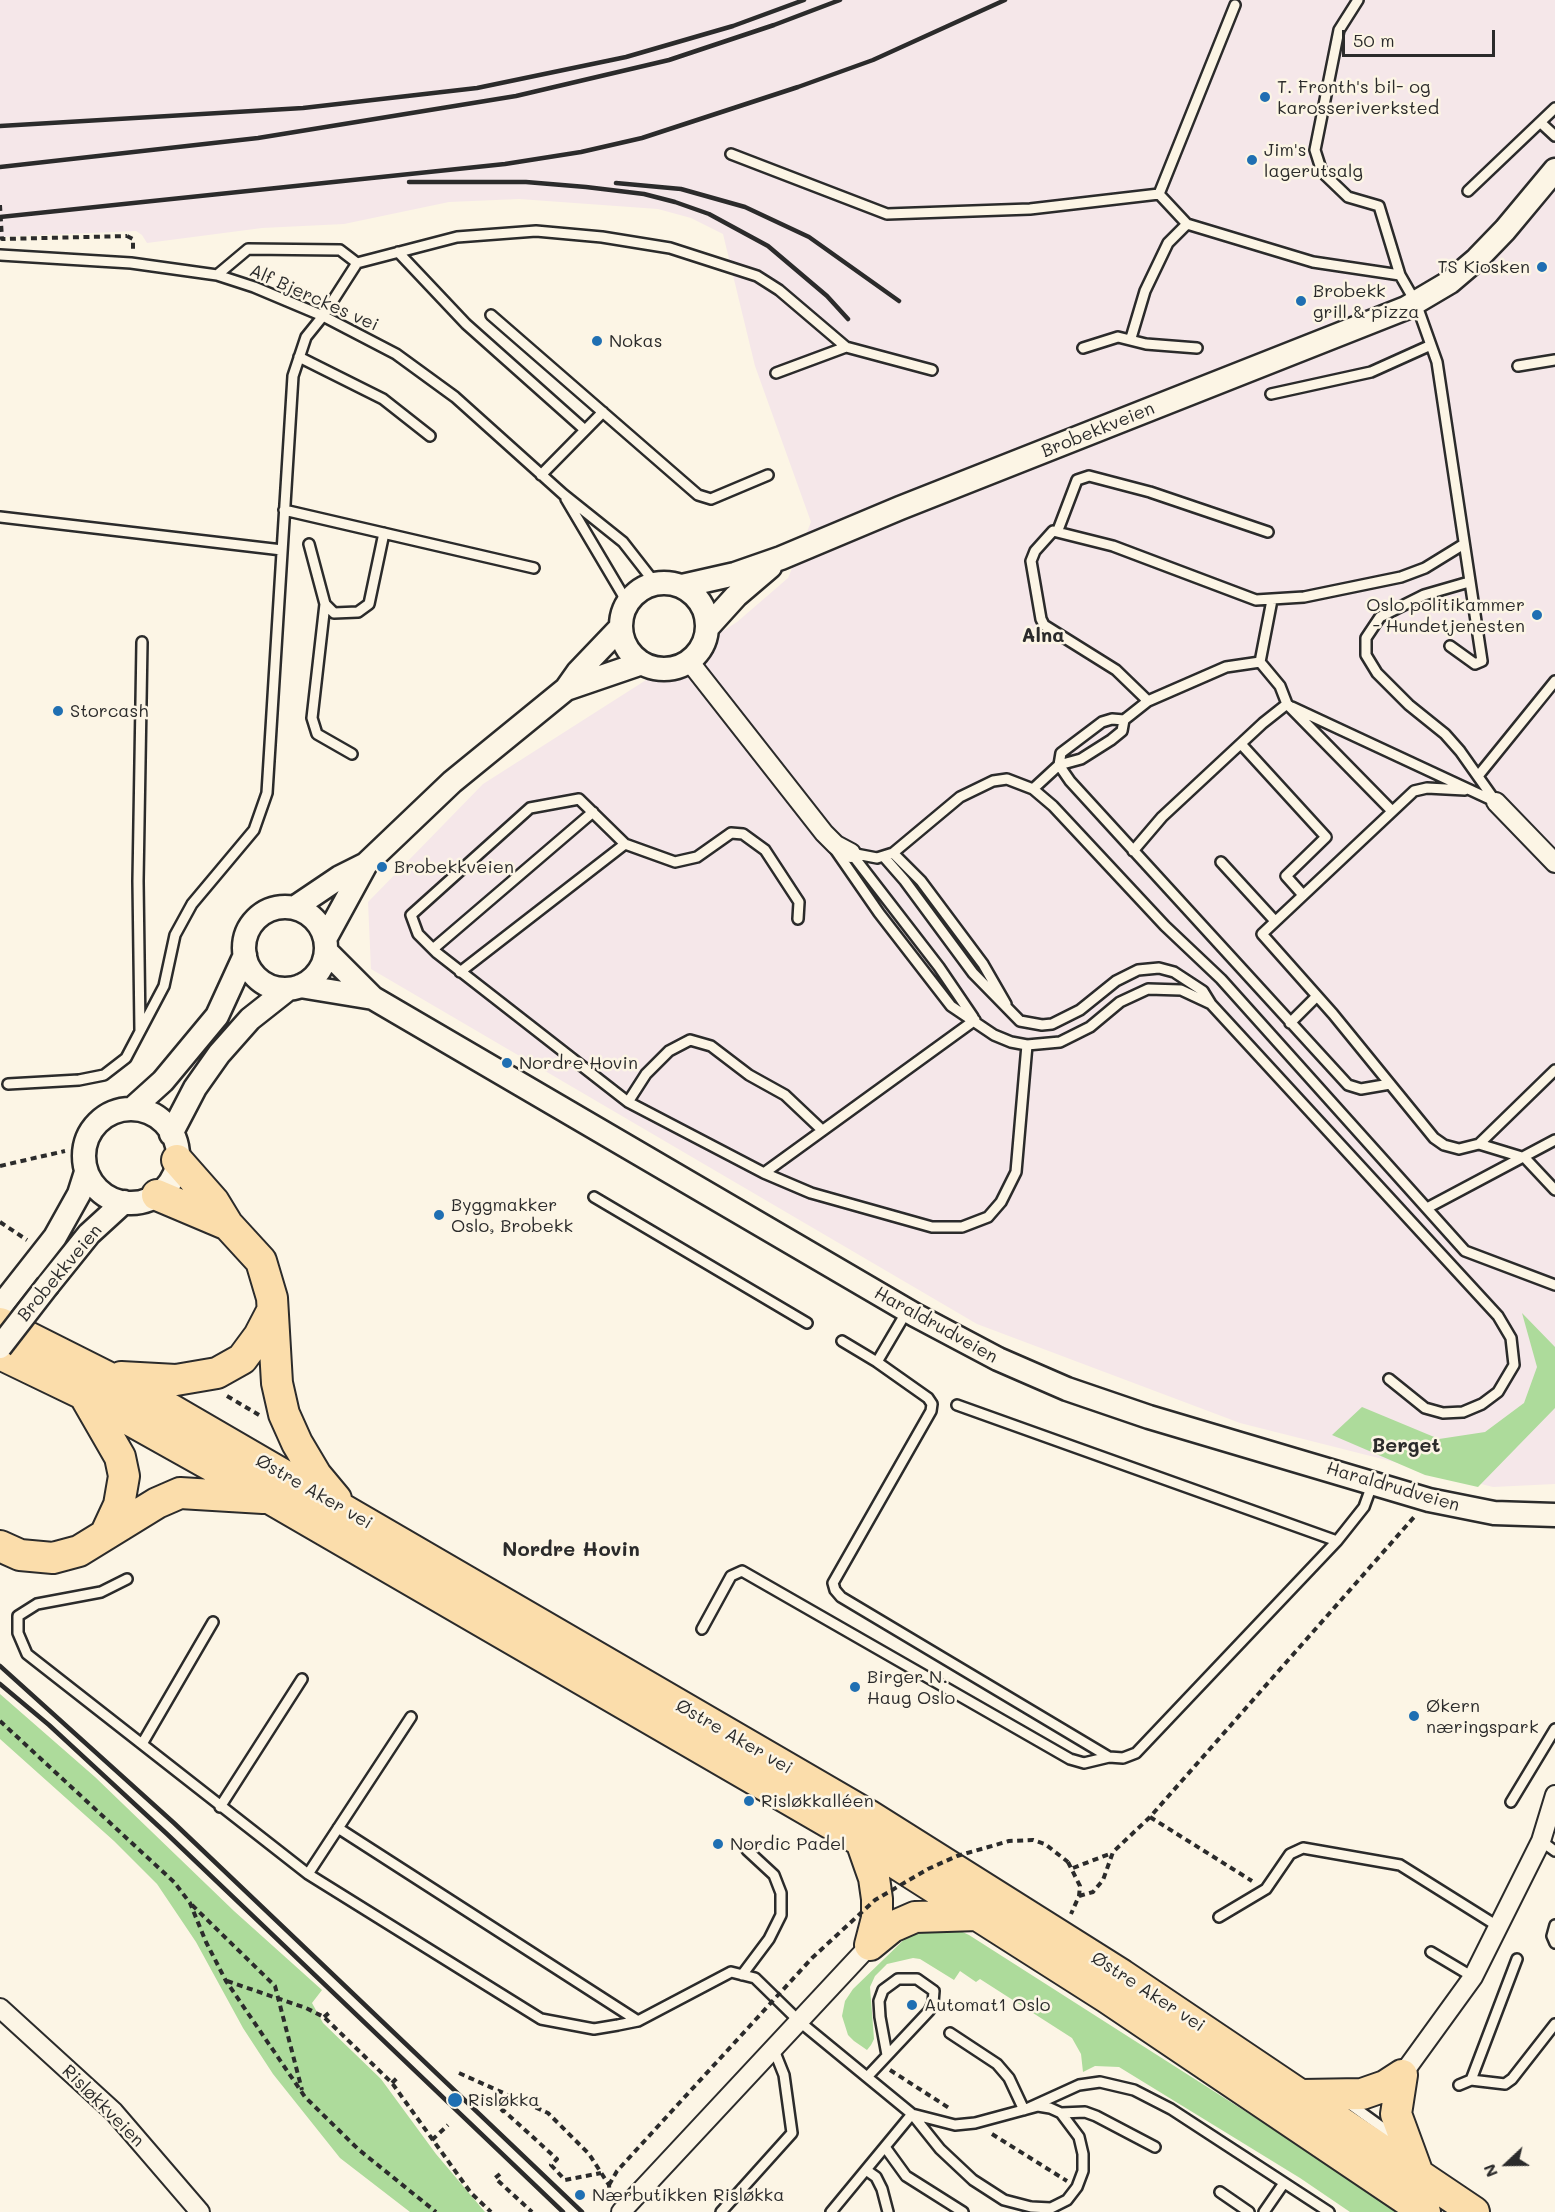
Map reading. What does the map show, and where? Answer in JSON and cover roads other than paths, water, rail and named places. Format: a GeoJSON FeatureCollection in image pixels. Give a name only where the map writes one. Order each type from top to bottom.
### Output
{"type":"FeatureCollection","features":[{"type":"Feature","properties":{"kind":"highway"},"geometry":{"type":"LineString","coordinates":[[174,1147],[228,1225],[261,1261],[270,1285],[271,1313],[277,1344],[280,1400],[290,1429],[316,1475],[348,1512]]}},
{"type":"Feature","properties":{"kind":"highway"},"geometry":{"type":"LineString","coordinates":[[157,1195],[228,1225]]}},
{"type":"Feature","properties":{"kind":"highway"},"geometry":{"type":"LineString","coordinates":[[108,1376],[176,1380],[217,1373],[242,1359],[259,1336],[271,1313]]}},
{"type":"Feature","properties":{"kind":"highway","name":"Østre Aker vei"},"geometry":{"type":"LineString","coordinates":[[0,1323],[165,1406],[868,1815],[1074,1944],[1474,2212]]}},
{"type":"Feature","properties":{"kind":"highway","name":"Østre Aker vei"},"geometry":{"type":"LineString","coordinates":[[0,1354],[85,1395],[269,1498],[861,1841],[1107,1997],[1425,2212]]}},
{"type":"Feature","properties":{"kind":"highway"},"geometry":{"type":"LineString","coordinates":[[85,1395],[103,1422],[120,1457],[124,1476],[119,1505],[106,1533]]}},
{"type":"Feature","properties":{"kind":"highway"},"geometry":{"type":"LineString","coordinates":[[0,1546],[20,1555],[53,1558],[79,1551],[158,1503],[180,1493],[269,1498]]}},
{"type":"Feature","properties":{"kind":"highway"},"geometry":{"type":"LineString","coordinates":[[861,1841],[874,1878],[877,1899],[877,1918],[870,1945]]}},
{"type":"Feature","properties":{"kind":"highway"},"geometry":{"type":"LineString","coordinates":[[870,1945],[892,1927],[915,1917],[979,1915]]}},
{"type":"Feature","properties":{"kind":"highway"},"geometry":{"type":"LineString","coordinates":[[1302,2095],[1338,2095],[1375,2090],[1402,2075]]}},
{"type":"Feature","properties":{"kind":"highway"},"geometry":{"type":"LineString","coordinates":[[1402,2075],[1396,2114],[1418,2174]]}},
{"type":"Feature","properties":{"kind":"street","name":"Brobekkveien"},"geometry":{"type":"LineString","coordinates":[[682,586],[735,574],[781,558],[911,503],[1416,303],[1450,282],[1477,259],[1505,230],[1555,170]]}},
{"type":"Feature","properties":{"kind":"street","name":"Brobekkveien"},"geometry":{"type":"LineString","coordinates":[[707,628],[736,596],[781,558]]}},
{"type":"Feature","properties":{"kind":"street"},"geometry":{"type":"LineString","coordinates":[[669,582],[682,586],[696,596],[705,611],[707,628],[698,652],[689,662],[665,669],[642,663],[626,649],[620,628],[620,619],[627,602],[639,589],[655,583],[669,582]]}},
{"type":"Feature","properties":{"kind":"street"},"geometry":{"type":"LineString","coordinates":[[294,908],[340,877],[366,864],[465,770],[566,689],[578,672],[620,628]]}},
{"type":"Feature","properties":{"kind":"street"},"geometry":{"type":"LineString","coordinates":[[689,662],[824,833],[850,853]]}},
{"type":"Feature","properties":{"kind":"street"},"geometry":{"type":"LineString","coordinates":[[566,689],[642,663]]}},
{"type":"Feature","properties":{"kind":"street"},"geometry":{"type":"LineString","coordinates":[[1496,802],[1555,863]]}},
{"type":"Feature","properties":{"kind":"street"},"geometry":{"type":"LineString","coordinates":[[326,945],[314,919],[294,908],[275,908],[257,918],[246,935],[245,955],[218,1016],[163,1081],[132,1109],[107,1116],[97,1124],[85,1146],[86,1172],[97,1189],[114,1200],[141,1202],[157,1195],[171,1180],[174,1147],[195,1088],[219,1054],[250,1019],[318,972],[326,945],[366,864]]}},
{"type":"Feature","properties":{"kind":"street","name":"Haraldrudveien"},"geometry":{"type":"LineString","coordinates":[[326,945],[373,998],[907,1311],[998,1359],[1067,1389],[1149,1418],[1373,1483],[1462,1507],[1494,1513],[1555,1515]]}},
{"type":"Feature","properties":{"kind":"street"},"geometry":{"type":"LineString","coordinates":[[245,955],[248,964],[260,980],[269,985],[294,988]]}},
{"type":"Feature","properties":{"kind":"street","name":"Haraldrudveien"},"geometry":{"type":"LineString","coordinates":[[294,988],[373,998]]}},
{"type":"Feature","properties":{"kind":"street"},"geometry":{"type":"LineString","coordinates":[[132,1109],[159,1119],[174,1147]]}},
{"type":"Feature","properties":{"kind":"street","name":"Brobekkveien"},"geometry":{"type":"LineString","coordinates":[[0,1307],[69,1215],[80,1194],[86,1172]]}},
{"type":"Feature","properties":{"kind":"street","name":"Brobekkveien"},"geometry":{"type":"LineString","coordinates":[[0,1347],[89,1234],[124,1202]]}},
{"type":"Feature","properties":{"kind":"street"},"geometry":{"type":"LineString","coordinates":[[1402,2075],[1473,1977],[1499,1927],[1548,1846],[1555,1795]]}},
{"type":"Feature","properties":{"kind":"street"},"geometry":{"type":"LineString","coordinates":[[615,2206],[774,2050],[870,1945]]}},
{"type":"Feature","properties":{"kind":"street","name":"Risløkkveien"},"geometry":{"type":"LineString","coordinates":[[0,2008],[114,2112],[200,2212]]}},
{"type":"Feature","properties":{"kind":"lane"},"geometry":{"type":"LineString","coordinates":[[1358,0],[1339,30],[1315,150],[1322,172],[1348,197],[1378,206],[1400,275],[1416,303],[1431,345],[1442,387],[1482,662],[1475,664],[1450,646]]}},
{"type":"Feature","properties":{"kind":"lane"},"geometry":{"type":"LineString","coordinates":[[1159,194],[1235,6]]}},
{"type":"Feature","properties":{"kind":"lane"},"geometry":{"type":"LineString","coordinates":[[1468,191],[1555,108]]}},
{"type":"Feature","properties":{"kind":"lane"},"geometry":{"type":"LineString","coordinates":[[1541,123],[1555,136]]}},
{"type":"Feature","properties":{"kind":"lane"},"geometry":{"type":"LineString","coordinates":[[731,154],[887,214],[1030,209],[1159,194]]}},
{"type":"Feature","properties":{"kind":"lane"},"geometry":{"type":"LineString","coordinates":[[1159,194],[1187,224],[1313,262],[1400,275]]}},
{"type":"Feature","properties":{"kind":"lane"},"geometry":{"type":"LineString","coordinates":[[1131,338],[1145,291],[1168,243],[1187,224]]}},
{"type":"Feature","properties":{"kind":"lane"},"geometry":{"type":"LineString","coordinates":[[8,1084],[79,1080],[104,1075],[126,1058],[164,986],[175,935],[192,904],[254,830],[267,793],[293,376],[306,337],[323,316],[357,263],[457,237],[536,231],[602,237],[670,248],[757,276],[779,290],[846,347],[932,370]]}},
{"type":"Feature","properties":{"kind":"lane"},"geometry":{"type":"LineString","coordinates":[[217,275],[248,249],[340,250],[357,263]]}},
{"type":"Feature","properties":{"kind":"lane"},"geometry":{"type":"LineString","coordinates":[[398,252],[466,324],[585,430]]}},
{"type":"Feature","properties":{"kind":"lane","name":"Alf Bjerckes vei"},"geometry":{"type":"LineString","coordinates":[[0,255],[130,263],[217,275],[323,316],[396,354],[455,397],[563,494],[623,542],[655,583]]}},
{"type":"Feature","properties":{"kind":"lane"},"geometry":{"type":"LineString","coordinates":[[491,315],[698,495],[711,499],[768,475]]}},
{"type":"Feature","properties":{"kind":"lane"},"geometry":{"type":"LineString","coordinates":[[1083,348],[1118,337],[1131,338],[1146,344],[1197,348]]}},
{"type":"Feature","properties":{"kind":"lane"},"geometry":{"type":"LineString","coordinates":[[1271,394],[1371,372],[1431,345]]}},
{"type":"Feature","properties":{"kind":"lane"},"geometry":{"type":"LineString","coordinates":[[776,373],[846,347]]}},
{"type":"Feature","properties":{"kind":"lane"},"geometry":{"type":"LineString","coordinates":[[299,357],[382,399],[430,436]]}},
{"type":"Feature","properties":{"kind":"lane"},"geometry":{"type":"LineString","coordinates":[[1518,366],[1555,360]]}},
{"type":"Feature","properties":{"kind":"lane"},"geometry":{"type":"LineString","coordinates":[[541,474],[603,412]]}},
{"type":"Feature","properties":{"kind":"lane"},"geometry":{"type":"LineString","coordinates":[[1058,530],[1077,480],[1089,476],[1150,492],[1268,532]]}},
{"type":"Feature","properties":{"kind":"lane","name":"Alf Bjerckes vei"},"geometry":{"type":"LineString","coordinates":[[563,494],[627,602]]}},
{"type":"Feature","properties":{"kind":"lane"},"geometry":{"type":"LineString","coordinates":[[284,510],[534,568]]}},
{"type":"Feature","properties":{"kind":"lane"},"geometry":{"type":"LineString","coordinates":[[0,517],[282,550]]}},
{"type":"Feature","properties":{"kind":"lane"},"geometry":{"type":"LineString","coordinates":[[1148,701],[1116,670],[1044,625],[1041,620],[1031,561],[1035,551],[1049,534],[1058,530],[1113,546],[1256,600],[1304,597],[1401,577],[1425,568],[1464,544]]}},
{"type":"Feature","properties":{"kind":"lane"},"geometry":{"type":"LineString","coordinates":[[325,604],[334,614],[358,612],[369,604],[384,533]]}},
{"type":"Feature","properties":{"kind":"lane"},"geometry":{"type":"LineString","coordinates":[[309,543],[325,604],[312,718],[317,734],[352,754]]}},
{"type":"Feature","properties":{"kind":"lane"},"geometry":{"type":"LineString","coordinates":[[1469,582],[1424,595],[1380,617],[1366,638],[1366,655],[1377,673],[1409,705],[1445,734],[1496,802]]}},
{"type":"Feature","properties":{"kind":"lane"},"geometry":{"type":"LineString","coordinates":[[1260,662],[1272,600]]}},
{"type":"Feature","properties":{"kind":"lane"},"geometry":{"type":"LineString","coordinates":[[140,1033],[138,881],[142,642]]}},
{"type":"Feature","properties":{"kind":"lane"},"geometry":{"type":"LineString","coordinates":[[1033,789],[1059,765],[1081,759],[1111,740],[1122,731],[1124,720],[1148,701],[1226,667],[1260,662]]}},
{"type":"Feature","properties":{"kind":"lane"},"geometry":{"type":"LineString","coordinates":[[1260,662],[1280,686],[1287,704],[1392,811]]}},
{"type":"Feature","properties":{"kind":"lane"},"geometry":{"type":"LineString","coordinates":[[1478,776],[1555,681]]}},
{"type":"Feature","properties":{"kind":"lane"},"geometry":{"type":"LineString","coordinates":[[1287,704],[1465,790],[1496,802]]}},
{"type":"Feature","properties":{"kind":"lane"},"geometry":{"type":"LineString","coordinates":[[1132,851],[1162,818],[1287,704]]}},
{"type":"Feature","properties":{"kind":"lane"},"geometry":{"type":"LineString","coordinates":[[1124,720],[1112,719],[1102,722],[1061,753],[1059,765],[1070,781],[1348,1085],[1361,1089],[1390,1084]]}},
{"type":"Feature","properties":{"kind":"lane"},"geometry":{"type":"LineString","coordinates":[[1241,744],[1326,837],[1286,876],[1303,895]]}},
{"type":"Feature","properties":{"kind":"lane"},"geometry":{"type":"LineString","coordinates":[[850,853],[861,857],[888,855],[960,797],[979,786],[1007,779],[1033,789],[1053,806],[1165,926],[1221,979],[1428,1207],[1465,1251],[1555,1285]]}},
{"type":"Feature","properties":{"kind":"lane"},"geometry":{"type":"LineString","coordinates":[[1465,790],[1420,789],[1392,811],[1262,934],[1317,996],[1434,1138],[1444,1145],[1459,1149],[1479,1144],[1555,1070]]}},
{"type":"Feature","properties":{"kind":"lane"},"geometry":{"type":"LineString","coordinates":[[798,920],[799,902],[765,850],[742,834],[731,833],[697,857],[675,862],[625,844],[579,800],[530,808],[411,915],[417,934],[433,949],[628,1102],[764,1173],[811,1193],[932,1227],[962,1227],[988,1217],[1001,1202],[1016,1172],[1027,1045]]}},
{"type":"Feature","properties":{"kind":"lane"},"geometry":{"type":"LineString","coordinates":[[433,949],[593,812]]}},
{"type":"Feature","properties":{"kind":"lane"},"geometry":{"type":"LineString","coordinates":[[824,833],[879,913],[951,1006],[975,1020],[994,1035],[1027,1045],[1060,1042],[1078,1035],[1120,1002],[1148,989],[1181,990],[1211,1004]]}},
{"type":"Feature","properties":{"kind":"lane"},"geometry":{"type":"LineString","coordinates":[[460,972],[625,844]]}},
{"type":"Feature","properties":{"kind":"lane"},"geometry":{"type":"LineString","coordinates":[[850,853],[939,967],[975,1020]]}},
{"type":"Feature","properties":{"kind":"lane"},"geometry":{"type":"LineString","coordinates":[[888,855],[904,881],[972,973],[1013,1016],[1029,1024],[1052,1024],[1080,1010],[1127,975],[1138,970],[1159,968],[1188,980],[1203,991],[1211,1004],[1490,1307],[1512,1338],[1514,1365],[1498,1392],[1482,1404],[1463,1412],[1443,1413],[1425,1408],[1389,1379]]}},
{"type":"Feature","properties":{"kind":"lane"},"geometry":{"type":"LineString","coordinates":[[888,855],[921,881],[983,964],[1013,1016]]}},
{"type":"Feature","properties":{"kind":"lane"},"geometry":{"type":"LineString","coordinates":[[1221,861],[1275,921]]}},
{"type":"Feature","properties":{"kind":"lane"},"geometry":{"type":"LineString","coordinates":[[1290,1023],[1317,996]]}},
{"type":"Feature","properties":{"kind":"lane"},"geometry":{"type":"LineString","coordinates":[[764,1173],[975,1020]]}},
{"type":"Feature","properties":{"kind":"lane"},"geometry":{"type":"LineString","coordinates":[[628,1102],[646,1074],[661,1058],[690,1040],[711,1046],[749,1076],[785,1095],[822,1130]]}},
{"type":"Feature","properties":{"kind":"lane"},"geometry":{"type":"LineString","coordinates":[[1428,1207],[1525,1158],[1555,1140]]}},
{"type":"Feature","properties":{"kind":"lane"},"geometry":{"type":"LineString","coordinates":[[1479,1144],[1525,1158],[1555,1190]]}},
{"type":"Feature","properties":{"kind":"lane"},"geometry":{"type":"LineString","coordinates":[[594,1197],[807,1323]]}},
{"type":"Feature","properties":{"kind":"lane"},"geometry":{"type":"LineString","coordinates":[[877,1362],[907,1311]]}},
{"type":"Feature","properties":{"kind":"lane"},"geometry":{"type":"LineString","coordinates":[[842,1341],[877,1362],[928,1398],[932,1404],[932,1411],[833,1582],[835,1590],[841,1597],[1109,1757]]}},
{"type":"Feature","properties":{"kind":"lane"},"geometry":{"type":"LineString","coordinates":[[957,1405],[1337,1541]]}},
{"type":"Feature","properties":{"kind":"lane"},"geometry":{"type":"LineString","coordinates":[[702,1629],[731,1576],[742,1571],[1070,1759],[1084,1763],[1109,1757],[1123,1758],[1136,1753],[1337,1541],[1364,1507],[1373,1483]]}},
{"type":"Feature","properties":{"kind":"lane"},"geometry":{"type":"LineString","coordinates":[[127,1579],[101,1592],[37,1604],[18,1616],[18,1633],[27,1654],[308,1874],[542,2019],[594,2029],[638,2021],[731,1972],[754,1978],[800,2022],[912,2114],[940,2149],[973,2180],[1004,2200],[1050,2208],[1067,2200],[1077,2187],[1083,2171],[1079,2137],[1061,2113]]}},
{"type":"Feature","properties":{"kind":"lane"},"geometry":{"type":"LineString","coordinates":[[142,1744],[213,1622]]}},
{"type":"Feature","properties":{"kind":"lane"},"geometry":{"type":"LineString","coordinates":[[220,1807],[302,1679]]}},
{"type":"Feature","properties":{"kind":"lane"},"geometry":{"type":"LineString","coordinates":[[308,1874],[411,1717]]}},
{"type":"Feature","properties":{"kind":"lane"},"geometry":{"type":"LineString","coordinates":[[1511,1802],[1555,1729]]}},
{"type":"Feature","properties":{"kind":"lane"},"geometry":{"type":"LineString","coordinates":[[338,1828],[638,2021]]}},
{"type":"Feature","properties":{"kind":"lane"},"geometry":{"type":"LineString","coordinates":[[1220,1917],[1266,1890],[1290,1854],[1303,1848],[1400,1865],[1499,1927]]}},
{"type":"Feature","properties":{"kind":"lane"},"geometry":{"type":"LineString","coordinates":[[742,1975],[769,1940],[781,1916],[780,1893],[774,1875],[747,1850]]}},
{"type":"Feature","properties":{"kind":"lane"},"geometry":{"type":"LineString","coordinates":[[1555,1925],[1552,1936],[1555,1943]]}},
{"type":"Feature","properties":{"kind":"lane"},"geometry":{"type":"LineString","coordinates":[[1431,1952],[1473,1977]]}},
{"type":"Feature","properties":{"kind":"lane"},"geometry":{"type":"LineString","coordinates":[[1471,2080],[1517,1959]]}},
{"type":"Feature","properties":{"kind":"lane"},"geometry":{"type":"LineString","coordinates":[[868,2076],[929,2011],[933,2003],[934,1991],[918,1979],[898,1979],[883,1990],[879,2001],[887,2055]]}},
{"type":"Feature","properties":{"kind":"lane"},"geometry":{"type":"LineString","coordinates":[[1459,2085],[1471,2080],[1505,2084],[1512,2079],[1555,2024]]}},
{"type":"Feature","properties":{"kind":"lane"},"geometry":{"type":"LineString","coordinates":[[951,2033],[997,2064],[1009,2078],[1024,2110]]}},
{"type":"Feature","properties":{"kind":"lane"},"geometry":{"type":"LineString","coordinates":[[721,2212],[792,2133],[784,2075],[774,2050]]}},
{"type":"Feature","properties":{"kind":"lane"},"geometry":{"type":"LineString","coordinates":[[912,2114],[955,2125],[975,2123],[1024,2110],[1079,2085],[1100,2082],[1117,2085],[1134,2090],[1171,2109],[1329,2212]]}},
{"type":"Feature","properties":{"kind":"lane"},"geometry":{"type":"LineString","coordinates":[[1338,2095],[1406,2144]]}},
{"type":"Feature","properties":{"kind":"lane"},"geometry":{"type":"LineString","coordinates":[[1024,2110],[1050,2108],[1061,2113],[1084,2112],[1155,2147]]}},
{"type":"Feature","properties":{"kind":"lane"},"geometry":{"type":"LineString","coordinates":[[831,2212],[912,2114]]}},
{"type":"Feature","properties":{"kind":"lane"},"geometry":{"type":"LineString","coordinates":[[885,2146],[906,2176],[963,2212]]}},
{"type":"Feature","properties":{"kind":"lane"},"geometry":{"type":"LineString","coordinates":[[866,2170],[876,2177],[888,2212]]}},
{"type":"Feature","properties":{"kind":"lane"},"geometry":{"type":"LineString","coordinates":[[1264,2212],[1284,2183]]}},
{"type":"Feature","properties":{"kind":"lane"},"geometry":{"type":"LineString","coordinates":[[1220,2192],[1250,2212]]}},
{"type":"Feature","properties":{"kind":"railway"},"geometry":{"type":"LineString","coordinates":[[0,126],[303,108],[477,88],[626,57],[733,26],[804,0]]}},
{"type":"Feature","properties":{"kind":"railway"},"geometry":{"type":"LineString","coordinates":[[0,167],[258,138],[516,96],[669,60],[840,0]]}},
{"type":"Feature","properties":{"kind":"railway"},"geometry":{"type":"LineString","coordinates":[[0,217],[505,164],[581,152],[642,138],[798,87],[873,60],[1005,0]]}},
{"type":"Feature","properties":{"kind":"railway"},"geometry":{"type":"LineString","coordinates":[[409,182],[526,182],[644,194],[675,202],[709,214],[768,246],[827,296],[848,319]]}},
{"type":"Feature","properties":{"kind":"railway"},"geometry":{"type":"LineString","coordinates":[[616,183],[681,189],[745,207],[809,237],[899,301]]}},
{"type":"Feature","properties":{"kind":"railway"},"geometry":{"type":"LineString","coordinates":[[0,1666],[174,1823],[582,2212]]}},
{"type":"Feature","properties":{"kind":"railway"},"geometry":{"type":"LineString","coordinates":[[0,1684],[49,1725],[167,1834],[563,2212]]}},
{"type":"Feature","properties":{"kind":"place","name":"T. Fronth's bil- og karosseriverksted"},"geometry":{"type":"Point","coordinates":[1265,97]}},
{"type":"Feature","properties":{"kind":"place","name":"Jim's lagerutsalg"},"geometry":{"type":"Point","coordinates":[1252,160]}},
{"type":"Feature","properties":{"kind":"place","name":"TS Kiosken"},"geometry":{"type":"Point","coordinates":[1542,267]}},
{"type":"Feature","properties":{"kind":"place","name":"Brobekk grill & pizza"},"geometry":{"type":"Point","coordinates":[1301,301]}},
{"type":"Feature","properties":{"kind":"place","name":"Nokas"},"geometry":{"type":"Point","coordinates":[597,341]}},
{"type":"Feature","properties":{"kind":"place","name":"Oslo politikammer - Hundetjenesten"},"geometry":{"type":"Point","coordinates":[1537,615]}},
{"type":"Feature","properties":{"kind":"place","name":"Storcash"},"geometry":{"type":"Point","coordinates":[58,711]}},
{"type":"Feature","properties":{"kind":"place","name":"Brobekkveien"},"geometry":{"type":"Point","coordinates":[382,867]}},
{"type":"Feature","properties":{"kind":"place","name":"Nordre Hovin"},"geometry":{"type":"Point","coordinates":[507,1063]}},
{"type":"Feature","properties":{"kind":"place","name":"Byggmakker Oslo, Brobekk"},"geometry":{"type":"Point","coordinates":[439,1215]}},
{"type":"Feature","properties":{"kind":"place","name":"Birger N. Haug Oslo"},"geometry":{"type":"Point","coordinates":[855,1687]}},
{"type":"Feature","properties":{"kind":"place","name":"Økern næringspark"},"geometry":{"type":"Point","coordinates":[1414,1716]}},
{"type":"Feature","properties":{"kind":"place","name":"Risløkkalléen"},"geometry":{"type":"Point","coordinates":[749,1801]}},
{"type":"Feature","properties":{"kind":"place","name":"Nordic Padel"},"geometry":{"type":"Point","coordinates":[718,1844]}},
{"type":"Feature","properties":{"kind":"place","name":"Automat1 Oslo"},"geometry":{"type":"Point","coordinates":[912,2005]}},
{"type":"Feature","properties":{"kind":"place","name":"Risløkka"},"geometry":{"type":"Point","coordinates":[455,2100]}},
{"type":"Feature","properties":{"kind":"place","name":"Nærbutikken Risløkka"},"geometry":{"type":"Point","coordinates":[580,2195]}},
{"type":"Feature","properties":{"kind":"district","name":"Alna"},"geometry":{"type":"Point","coordinates":[1043,636]}},
{"type":"Feature","properties":{"kind":"district","name":"Berget"},"geometry":{"type":"Point","coordinates":[1406,1446]}},
{"type":"Feature","properties":{"kind":"district","name":"Nordre Hovin"},"geometry":{"type":"Point","coordinates":[571,1550]}}]}
